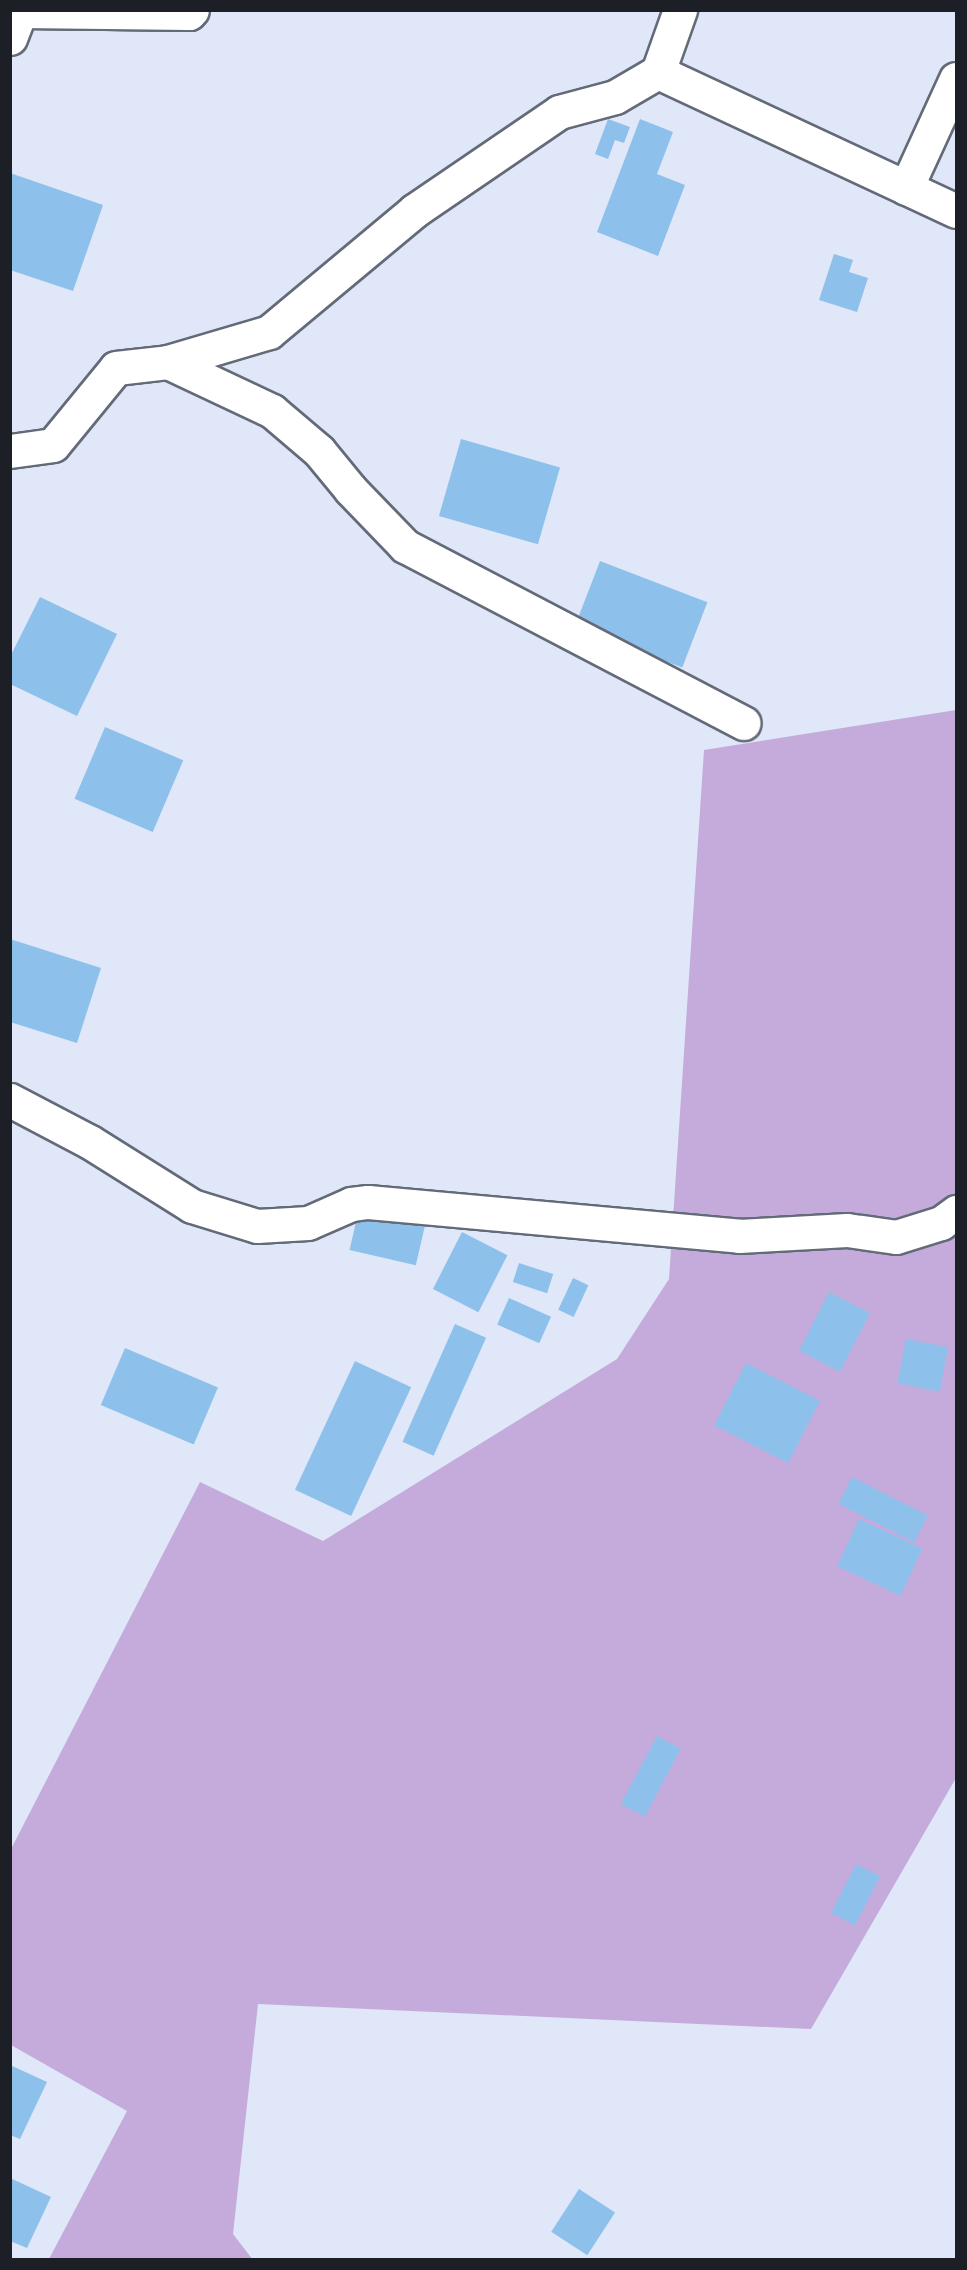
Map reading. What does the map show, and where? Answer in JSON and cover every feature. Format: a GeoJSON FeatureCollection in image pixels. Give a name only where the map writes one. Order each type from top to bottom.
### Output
{"type":"FeatureCollection","features":[{"type":"Feature","properties":{"kind":"street"},"geometry":{"type":"LineString","coordinates":[[10,38],[20,11],[189,13],[192,10]]}},
{"type":"Feature","properties":{"kind":"street"},"geometry":{"type":"LineString","coordinates":[[10,451],[53,445],[116,368],[168,362],[269,332],[414,211],[559,112],[615,97],[658,72],[680,10]]}},
{"type":"Feature","properties":{"kind":"street"},"geometry":{"type":"LineString","coordinates":[[658,72],[957,211]]}},
{"type":"Feature","properties":{"kind":"street"},"geometry":{"type":"LineString","coordinates":[[906,188],[957,79]]}},
{"type":"Feature","properties":{"kind":"street"},"geometry":{"type":"LineString","coordinates":[[168,362],[272,411],[319,451],[351,490],[405,546],[743,723]]}},
{"type":"Feature","properties":{"kind":"street"},"geometry":{"type":"LineString","coordinates":[[10,1100],[90,1142],[192,1206],[257,1226],[308,1223],[351,1204],[368,1202],[739,1236],[847,1230],[896,1237],[941,1223],[957,1212]]}},
{"type":"Feature","properties":{"kind":"shaded area"},"geometry":{"type":"Polygon","coordinates":[[[956,710],[956,1778],[811,2029],[258,2004],[233,2234],[253,2260],[49,2259],[127,2111],[11,2045],[11,1849],[200,1482],[323,1541],[617,1359],[669,1279],[704,750],[956,710]]]}},
{"type":"Feature","properties":{"kind":"building"},"geometry":{"type":"Polygon","coordinates":[[[608,119],[630,127],[624,143],[615,140],[608,159],[595,154],[608,119]]]}},
{"type":"Feature","properties":{"kind":"building"},"geometry":{"type":"Polygon","coordinates":[[[640,119],[673,132],[657,174],[685,185],[658,256],[597,232],[640,119]]]}},
{"type":"Feature","properties":{"kind":"building"},"geometry":{"type":"Polygon","coordinates":[[[10,173],[103,205],[73,291],[10,270],[10,173]]]}},
{"type":"Feature","properties":{"kind":"building"},"geometry":{"type":"Polygon","coordinates":[[[834,254],[853,260],[849,272],[868,278],[857,312],[819,300],[834,254]]]}},
{"type":"Feature","properties":{"kind":"building"},"geometry":{"type":"Polygon","coordinates":[[[461,439],[560,467],[538,544],[439,516],[461,439]]]}},
{"type":"Feature","properties":{"kind":"building"},"geometry":{"type":"Polygon","coordinates":[[[600,561],[707,602],[682,668],[575,626],[600,561]]]}},
{"type":"Feature","properties":{"kind":"building"},"geometry":{"type":"Polygon","coordinates":[[[40,597],[117,634],[77,716],[10,684],[10,657],[40,597]]]}},
{"type":"Feature","properties":{"kind":"building"},"geometry":{"type":"Polygon","coordinates":[[[105,727],[183,760],[153,832],[75,799],[105,727]]]}},
{"type":"Feature","properties":{"kind":"building"},"geometry":{"type":"Polygon","coordinates":[[[10,939],[101,968],[77,1043],[10,1022],[10,939]]]}},
{"type":"Feature","properties":{"kind":"building"},"geometry":{"type":"Polygon","coordinates":[[[359,1209],[425,1224],[416,1265],[350,1250],[359,1209]]]}},
{"type":"Feature","properties":{"kind":"building"},"geometry":{"type":"Polygon","coordinates":[[[462,1232],[507,1255],[478,1312],[433,1289],[462,1232]]]}},
{"type":"Feature","properties":{"kind":"building"},"geometry":{"type":"Polygon","coordinates":[[[519,1263],[553,1274],[547,1293],[513,1282],[519,1263]]]}},
{"type":"Feature","properties":{"kind":"building"},"geometry":{"type":"Polygon","coordinates":[[[573,1278],[588,1285],[574,1317],[558,1310],[573,1278]]]}},
{"type":"Feature","properties":{"kind":"building"},"geometry":{"type":"Polygon","coordinates":[[[829,1292],[870,1313],[840,1372],[799,1351],[829,1292]]]}},
{"type":"Feature","properties":{"kind":"building"},"geometry":{"type":"Polygon","coordinates":[[[509,1298],[551,1317],[539,1343],[497,1324],[509,1298]]]}},
{"type":"Feature","properties":{"kind":"building"},"geometry":{"type":"Polygon","coordinates":[[[455,1324],[486,1338],[434,1456],[403,1442],[455,1324]]]}},
{"type":"Feature","properties":{"kind":"building"},"geometry":{"type":"Polygon","coordinates":[[[906,1339],[948,1347],[940,1391],[897,1383],[906,1339]]]}},
{"type":"Feature","properties":{"kind":"building"},"geometry":{"type":"Polygon","coordinates":[[[125,1348],[218,1387],[194,1445],[101,1405],[125,1348]]]}},
{"type":"Feature","properties":{"kind":"building"},"geometry":{"type":"Polygon","coordinates":[[[355,1361],[411,1387],[351,1516],[295,1490],[355,1361]]]}},
{"type":"Feature","properties":{"kind":"building"},"geometry":{"type":"Polygon","coordinates":[[[746,1363],[820,1401],[788,1463],[714,1425],[746,1363]]]}},
{"type":"Feature","properties":{"kind":"building"},"geometry":{"type":"Polygon","coordinates":[[[852,1477],[928,1516],[914,1542],[838,1504],[852,1477]]]}},
{"type":"Feature","properties":{"kind":"building"},"geometry":{"type":"Polygon","coordinates":[[[859,1519],[922,1549],[900,1596],[837,1566],[859,1519]]]}},
{"type":"Feature","properties":{"kind":"building"},"geometry":{"type":"Polygon","coordinates":[[[657,1736],[681,1749],[645,1817],[621,1804],[657,1736]]]}},
{"type":"Feature","properties":{"kind":"building"},"geometry":{"type":"Polygon","coordinates":[[[856,1864],[880,1876],[855,1925],[831,1913],[856,1864]]]}},
{"type":"Feature","properties":{"kind":"building"},"geometry":{"type":"Polygon","coordinates":[[[10,2065],[47,2082],[20,2139],[10,2135],[10,2065]]]}},
{"type":"Feature","properties":{"kind":"building"},"geometry":{"type":"Polygon","coordinates":[[[10,2178],[51,2197],[27,2248],[10,2241],[10,2178]]]}},
{"type":"Feature","properties":{"kind":"building"},"geometry":{"type":"Polygon","coordinates":[[[579,2189],[615,2212],[587,2255],[551,2232],[579,2189]]]}}]}
